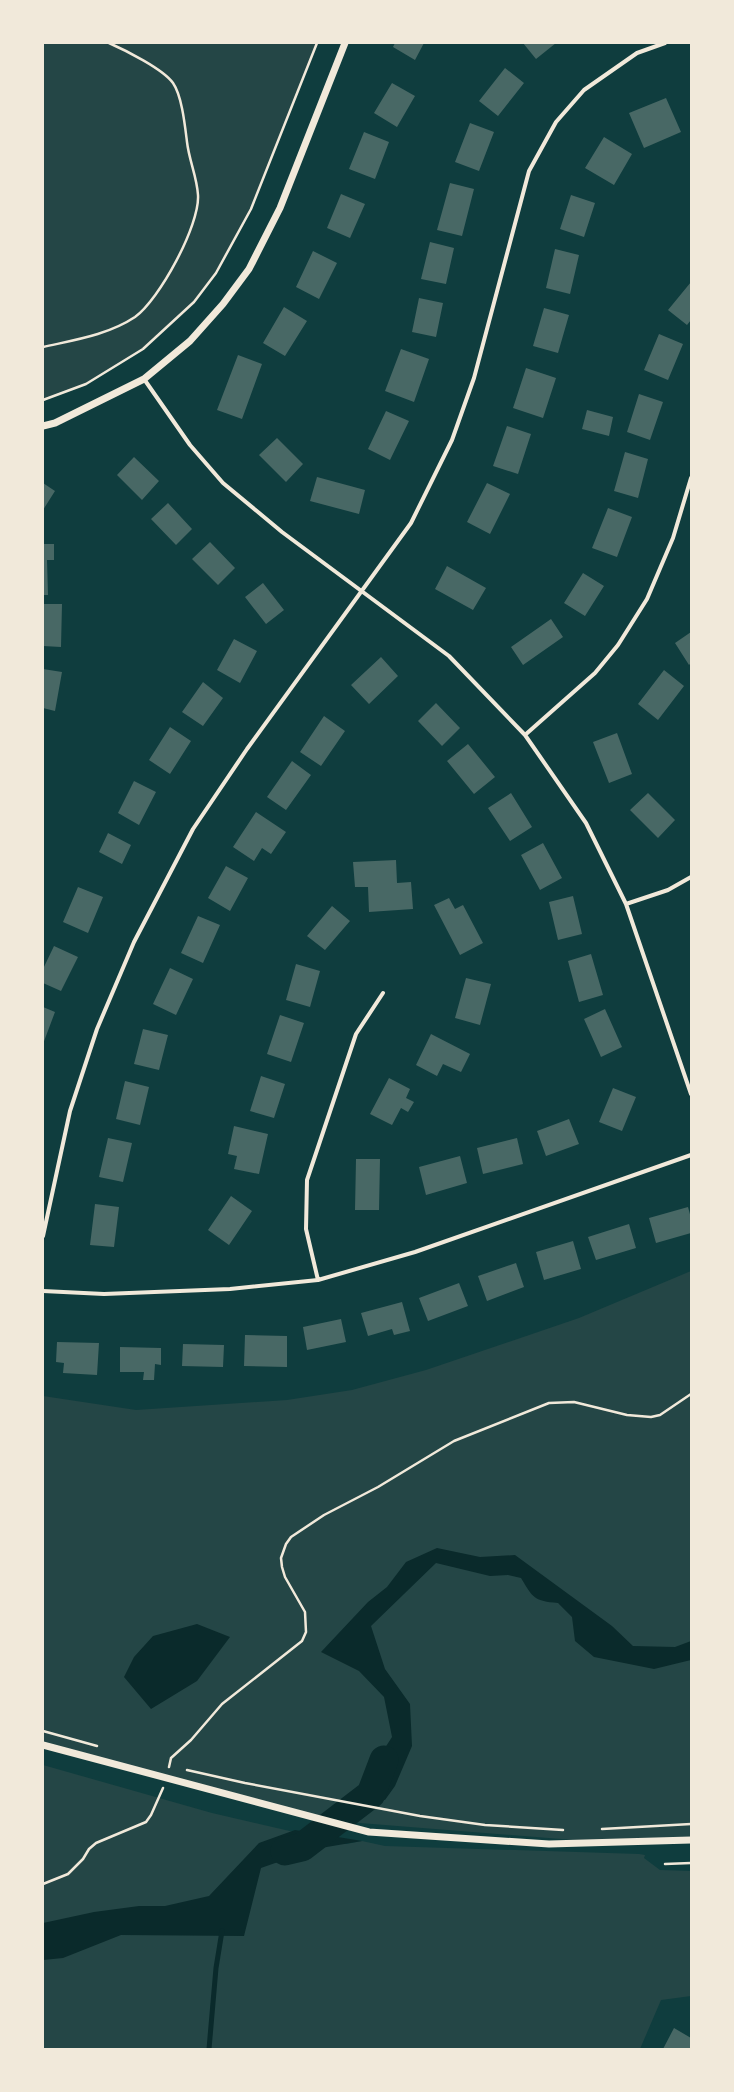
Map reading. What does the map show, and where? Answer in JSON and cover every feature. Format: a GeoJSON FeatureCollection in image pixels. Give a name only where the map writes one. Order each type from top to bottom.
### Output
{"type":"FeatureCollection","features":[{"type":"Feature","properties":{"kind":"street"},"geometry":{"type":"LineString","coordinates":[[43,426],[55,423],[144,379],[190,341],[222,304],[249,269],[280,208],[345,43]]}},
{"type":"Feature","properties":{"kind":"street"},"geometry":{"type":"LineString","coordinates":[[43,1236],[70,1111],[97,1029],[134,942],[193,830],[247,749],[411,523],[452,440],[474,378],[529,172],[556,122],[584,90],[637,53],[665,43]]}},
{"type":"Feature","properties":{"kind":"street"},"geometry":{"type":"LineString","coordinates":[[144,379],[190,445],[224,483],[282,532],[450,656],[525,735],[586,823],[626,904],[691,1094]]}},
{"type":"Feature","properties":{"kind":"street"},"geometry":{"type":"LineString","coordinates":[[525,735],[595,672],[618,646],[647,599],[673,538],[691,478]]}},
{"type":"Feature","properties":{"kind":"street"},"geometry":{"type":"LineString","coordinates":[[626,904],[668,890],[691,877]]}},
{"type":"Feature","properties":{"kind":"street"},"geometry":{"type":"LineString","coordinates":[[318,1280],[306,1229],[307,1180],[356,1034],[383,993]]}},
{"type":"Feature","properties":{"kind":"street"},"geometry":{"type":"LineString","coordinates":[[43,1291],[104,1294],[230,1289],[318,1280],[415,1252],[691,1155]]}},
{"type":"Feature","properties":{"kind":"street"},"geometry":{"type":"LineString","coordinates":[[43,1745],[369,1832],[549,1844],[691,1840]]}},
{"type":"Feature","properties":{"kind":"path"},"geometry":{"type":"LineString","coordinates":[[43,347],[91,337],[136,316],[154,296],[167,275],[182,250],[196,217],[198,196],[196,181],[187,148],[184,123],[176,89],[172,82],[162,74],[128,52],[109,43]]}},
{"type":"Feature","properties":{"kind":"path"},"geometry":{"type":"LineString","coordinates":[[43,400],[86,384],[143,349],[194,302],[216,273],[252,209],[317,43]]}},
{"type":"Feature","properties":{"kind":"path"},"geometry":{"type":"LineString","coordinates":[[176,1767],[169,1765],[171,1758],[191,1740],[222,1704],[302,1641],[306,1632],[305,1612],[282,1567],[281,1558],[291,1537],[324,1515],[378,1487],[454,1441],[549,1403],[574,1402],[627,1415],[651,1417],[660,1415],[691,1394]]}},
{"type":"Feature","properties":{"kind":"path"},"geometry":{"type":"LineString","coordinates":[[182,1769],[376,1808],[485,1825],[566,1830]]}},
{"type":"Feature","properties":{"kind":"path"},"geometry":{"type":"LineString","coordinates":[[43,1884],[68,1874],[84,1859],[88,1849],[96,1843],[146,1822],[151,1815],[163,1788]]}},
{"type":"Feature","properties":{"kind":"path"},"geometry":{"type":"LineString","coordinates":[[595,1830],[691,1824]]}},
{"type":"Feature","properties":{"kind":"path"},"geometry":{"type":"LineString","coordinates":[[665,1864],[691,1863]]}},
{"type":"Feature","properties":{"kind":"shaded area"},"geometry":{"type":"Polygon","coordinates":[[[43,43],[317,43],[251,209],[216,273],[194,302],[143,349],[86,384],[43,400],[43,43]]]}},
{"type":"Feature","properties":{"kind":"shaded area"},"geometry":{"type":"Polygon","coordinates":[[[691,1271],[691,1840],[586,1841],[335,1821],[259,1803],[43,1741],[43,1396],[136,1410],[287,1400],[352,1390],[426,1370],[579,1318],[691,1271]]]}},
{"type":"Feature","properties":{"kind":"shaded area"},"geometry":{"type":"Polygon","coordinates":[[[437,1548],[480,1557],[515,1555],[612,1626],[633,1646],[675,1647],[691,1641],[691,1660],[654,1669],[594,1657],[575,1641],[572,1617],[558,1603],[544,1601],[535,1597],[528,1590],[521,1578],[508,1575],[490,1576],[436,1563],[371,1626],[385,1669],[410,1704],[412,1746],[395,1786],[385,1800],[356,1793],[392,1737],[384,1697],[359,1671],[321,1652],[368,1602],[387,1587],[406,1562],[437,1548]]]}},
{"type":"Feature","properties":{"kind":"shaded area"},"geometry":{"type":"Polygon","coordinates":[[[197,1624],[230,1637],[197,1681],[151,1709],[124,1677],[134,1657],[153,1636],[197,1624]]]}},
{"type":"Feature","properties":{"kind":"shaded area"},"geometry":{"type":"Polygon","coordinates":[[[43,1765],[212,1813],[346,1844],[362,1841],[385,1846],[639,1854],[645,1855],[644,1858],[660,1870],[691,1871],[691,1996],[661,2000],[640,2049],[43,2049],[43,1765]]]}},
{"type":"Feature","properties":{"kind":"shaded area"},"geometry":{"type":"Polygon","coordinates":[[[295,1830],[362,1841],[315,1849],[261,1868],[244,1936],[121,1935],[63,1958],[43,1960],[43,1923],[94,1912],[139,1906],[165,1906],[209,1896],[259,1843],[295,1830]]]}},
{"type":"Feature","properties":{"kind":"building"},"geometry":{"type":"Polygon","coordinates":[[[395,43],[424,43],[415,60],[393,47],[395,43]]]}},
{"type":"Feature","properties":{"kind":"building"},"geometry":{"type":"Polygon","coordinates":[[[523,43],[556,43],[536,59],[523,43]]]}},
{"type":"Feature","properties":{"kind":"building"},"geometry":{"type":"Polygon","coordinates":[[[505,68],[524,83],[498,116],[479,101],[505,68]]]}},
{"type":"Feature","properties":{"kind":"building"},"geometry":{"type":"Polygon","coordinates":[[[392,83],[415,96],[397,127],[374,113],[392,83]]]}},
{"type":"Feature","properties":{"kind":"building"},"geometry":{"type":"Polygon","coordinates":[[[666,98],[681,132],[644,148],[629,113],[666,98]]]}},
{"type":"Feature","properties":{"kind":"building"},"geometry":{"type":"Polygon","coordinates":[[[470,123],[494,132],[479,171],[455,162],[470,123]]]}},
{"type":"Feature","properties":{"kind":"building"},"geometry":{"type":"Polygon","coordinates":[[[364,132],[389,142],[375,179],[349,169],[364,132]]]}},
{"type":"Feature","properties":{"kind":"building"},"geometry":{"type":"Polygon","coordinates":[[[604,137],[632,154],[614,185],[585,168],[604,137]]]}},
{"type":"Feature","properties":{"kind":"building"},"geometry":{"type":"Polygon","coordinates":[[[450,183],[474,189],[462,236],[437,230],[450,183]]]}},
{"type":"Feature","properties":{"kind":"building"},"geometry":{"type":"Polygon","coordinates":[[[341,194],[365,204],[350,238],[327,228],[341,194]]]}},
{"type":"Feature","properties":{"kind":"building"},"geometry":{"type":"Polygon","coordinates":[[[571,195],[595,203],[584,237],[560,229],[571,195]]]}},
{"type":"Feature","properties":{"kind":"building"},"geometry":{"type":"Polygon","coordinates":[[[430,242],[454,248],[446,284],[421,279],[430,242]]]}},
{"type":"Feature","properties":{"kind":"building"},"geometry":{"type":"Polygon","coordinates":[[[555,249],[579,255],[570,294],[546,288],[555,249]]]}},
{"type":"Feature","properties":{"kind":"building"},"geometry":{"type":"Polygon","coordinates":[[[313,251],[337,263],[319,299],[296,287],[313,251]]]}},
{"type":"Feature","properties":{"kind":"building"},"geometry":{"type":"Polygon","coordinates":[[[691,282],[691,320],[687,325],[668,310],[691,282]]]}},
{"type":"Feature","properties":{"kind":"building"},"geometry":{"type":"Polygon","coordinates":[[[419,298],[443,303],[436,337],[412,332],[419,298]]]}},
{"type":"Feature","properties":{"kind":"building"},"geometry":{"type":"Polygon","coordinates":[[[284,307],[307,321],[285,356],[263,343],[284,307]]]}},
{"type":"Feature","properties":{"kind":"building"},"geometry":{"type":"Polygon","coordinates":[[[544,308],[569,315],[558,353],[533,346],[544,308]]]}},
{"type":"Feature","properties":{"kind":"building"},"geometry":{"type":"Polygon","coordinates":[[[659,334],[683,344],[668,380],[644,370],[659,334]]]}},
{"type":"Feature","properties":{"kind":"building"},"geometry":{"type":"Polygon","coordinates":[[[401,349],[429,359],[414,402],[385,391],[401,349]]]}},
{"type":"Feature","properties":{"kind":"building"},"geometry":{"type":"Polygon","coordinates":[[[238,355],[262,364],[242,419],[217,410],[238,355]]]}},
{"type":"Feature","properties":{"kind":"building"},"geometry":{"type":"Polygon","coordinates":[[[526,368],[556,378],[543,418],[513,408],[526,368]]]}},
{"type":"Feature","properties":{"kind":"building"},"geometry":{"type":"Polygon","coordinates":[[[639,394],[663,402],[650,440],[627,432],[639,394]]]}},
{"type":"Feature","properties":{"kind":"building"},"geometry":{"type":"Polygon","coordinates":[[[587,410],[613,417],[609,436],[582,429],[587,410]]]}},
{"type":"Feature","properties":{"kind":"building"},"geometry":{"type":"Polygon","coordinates":[[[386,411],[409,421],[390,460],[368,449],[386,411]]]}},
{"type":"Feature","properties":{"kind":"building"},"geometry":{"type":"Polygon","coordinates":[[[507,426],[531,434],[518,474],[493,466],[507,426]]]}},
{"type":"Feature","properties":{"kind":"building"},"geometry":{"type":"Polygon","coordinates":[[[277,438],[303,464],[286,482],[259,455],[277,438]]]}},
{"type":"Feature","properties":{"kind":"building"},"geometry":{"type":"Polygon","coordinates":[[[625,452],[648,459],[638,498],[614,491],[625,452]]]}},
{"type":"Feature","properties":{"kind":"building"},"geometry":{"type":"Polygon","coordinates":[[[134,457],[159,481],[142,500],[117,475],[134,457]]]}},
{"type":"Feature","properties":{"kind":"building"},"geometry":{"type":"Polygon","coordinates":[[[317,477],[365,490],[359,514],[310,501],[317,477]]]}},
{"type":"Feature","properties":{"kind":"building"},"geometry":{"type":"Polygon","coordinates":[[[43,483],[55,491],[43,510],[43,483]]]}},
{"type":"Feature","properties":{"kind":"building"},"geometry":{"type":"Polygon","coordinates":[[[487,483],[510,494],[490,534],[467,522],[487,483]]]}},
{"type":"Feature","properties":{"kind":"building"},"geometry":{"type":"Polygon","coordinates":[[[168,503],[192,529],[176,545],[151,519],[168,503]]]}},
{"type":"Feature","properties":{"kind":"building"},"geometry":{"type":"Polygon","coordinates":[[[608,508],[632,517],[617,557],[592,548],[608,508]]]}},
{"type":"Feature","properties":{"kind":"building"},"geometry":{"type":"Polygon","coordinates":[[[210,542],[235,568],[218,585],[192,559],[210,542]]]}},
{"type":"Feature","properties":{"kind":"building"},"geometry":{"type":"Polygon","coordinates":[[[43,544],[54,544],[54,560],[47,560],[48,595],[43,595],[43,544]]]}},
{"type":"Feature","properties":{"kind":"building"},"geometry":{"type":"Polygon","coordinates":[[[447,566],[486,588],[473,610],[435,589],[447,566]]]}},
{"type":"Feature","properties":{"kind":"building"},"geometry":{"type":"Polygon","coordinates":[[[583,573],[604,586],[585,616],[564,603],[583,573]]]}},
{"type":"Feature","properties":{"kind":"building"},"geometry":{"type":"Polygon","coordinates":[[[263,583],[284,610],[266,624],[245,597],[263,583]]]}},
{"type":"Feature","properties":{"kind":"building"},"geometry":{"type":"Polygon","coordinates":[[[43,604],[62,604],[61,647],[43,646],[43,604]]]}},
{"type":"Feature","properties":{"kind":"building"},"geometry":{"type":"Polygon","coordinates":[[[551,619],[563,637],[523,665],[511,647],[551,619]]]}},
{"type":"Feature","properties":{"kind":"building"},"geometry":{"type":"Polygon","coordinates":[[[691,632],[691,663],[689,665],[675,643],[691,632]]]}},
{"type":"Feature","properties":{"kind":"building"},"geometry":{"type":"Polygon","coordinates":[[[234,639],[257,651],[240,683],[217,670],[234,639]]]}},
{"type":"Feature","properties":{"kind":"building"},"geometry":{"type":"Polygon","coordinates":[[[381,657],[398,676],[369,704],[351,685],[381,657]]]}},
{"type":"Feature","properties":{"kind":"building"},"geometry":{"type":"Polygon","coordinates":[[[43,669],[62,672],[55,711],[43,708],[43,669]]]}},
{"type":"Feature","properties":{"kind":"building"},"geometry":{"type":"Polygon","coordinates":[[[664,670],[684,686],[658,720],[638,704],[664,670]]]}},
{"type":"Feature","properties":{"kind":"building"},"geometry":{"type":"Polygon","coordinates":[[[203,682],[223,698],[203,726],[182,712],[203,682]]]}},
{"type":"Feature","properties":{"kind":"building"},"geometry":{"type":"Polygon","coordinates":[[[436,703],[460,728],[442,746],[418,721],[436,703]]]}},
{"type":"Feature","properties":{"kind":"building"},"geometry":{"type":"Polygon","coordinates":[[[324,716],[345,731],[321,766],[300,752],[324,716]]]}},
{"type":"Feature","properties":{"kind":"building"},"geometry":{"type":"Polygon","coordinates":[[[170,727],[191,741],[170,774],[149,760],[170,727]]]}},
{"type":"Feature","properties":{"kind":"building"},"geometry":{"type":"Polygon","coordinates":[[[617,733],[632,774],[609,783],[593,742],[617,733]]]}},
{"type":"Feature","properties":{"kind":"building"},"geometry":{"type":"Polygon","coordinates":[[[468,744],[495,777],[474,794],[447,761],[468,744]]]}},
{"type":"Feature","properties":{"kind":"building"},"geometry":{"type":"Polygon","coordinates":[[[292,761],[311,775],[286,810],[267,797],[292,761]]]}},
{"type":"Feature","properties":{"kind":"building"},"geometry":{"type":"Polygon","coordinates":[[[134,781],[156,792],[139,825],[118,813],[134,781]]]}},
{"type":"Feature","properties":{"kind":"building"},"geometry":{"type":"Polygon","coordinates":[[[511,793],[532,827],[510,841],[488,808],[511,793]]]}},
{"type":"Feature","properties":{"kind":"building"},"geometry":{"type":"Polygon","coordinates":[[[648,793],[675,820],[658,838],[630,810],[648,793]]]}},
{"type":"Feature","properties":{"kind":"building"},"geometry":{"type":"Polygon","coordinates":[[[256,812],[286,832],[271,854],[262,848],[254,861],[233,847],[256,812]]]}},
{"type":"Feature","properties":{"kind":"building"},"geometry":{"type":"Polygon","coordinates":[[[108,833],[131,845],[122,864],[99,852],[108,833]]]}},
{"type":"Feature","properties":{"kind":"building"},"geometry":{"type":"Polygon","coordinates":[[[543,843],[562,878],[540,890],[521,855],[543,843]]]}},
{"type":"Feature","properties":{"kind":"building"},"geometry":{"type":"Polygon","coordinates":[[[396,860],[397,883],[411,882],[413,909],[369,912],[368,887],[355,887],[353,862],[396,860]]]}},
{"type":"Feature","properties":{"kind":"building"},"geometry":{"type":"Polygon","coordinates":[[[226,866],[248,878],[230,911],[208,898],[226,866]]]}},
{"type":"Feature","properties":{"kind":"building"},"geometry":{"type":"Polygon","coordinates":[[[78,887],[103,897],[88,933],[63,922],[78,887]]]}},
{"type":"Feature","properties":{"kind":"building"},"geometry":{"type":"Polygon","coordinates":[[[573,896],[582,934],[558,940],[549,902],[573,896]]]}},
{"type":"Feature","properties":{"kind":"building"},"geometry":{"type":"Polygon","coordinates":[[[449,898],[455,909],[463,905],[483,943],[460,955],[434,905],[449,898]]]}},
{"type":"Feature","properties":{"kind":"building"},"geometry":{"type":"Polygon","coordinates":[[[332,906],[350,921],[325,950],[307,936],[332,906]]]}},
{"type":"Feature","properties":{"kind":"building"},"geometry":{"type":"Polygon","coordinates":[[[198,916],[220,925],[203,963],[181,953],[198,916]]]}},
{"type":"Feature","properties":{"kind":"building"},"geometry":{"type":"Polygon","coordinates":[[[54,946],[78,957],[61,991],[43,983],[43,969],[54,946]]]}},
{"type":"Feature","properties":{"kind":"building"},"geometry":{"type":"Polygon","coordinates":[[[591,954],[603,995],[579,1002],[568,961],[591,954]]]}},
{"type":"Feature","properties":{"kind":"building"},"geometry":{"type":"Polygon","coordinates":[[[296,964],[320,971],[310,1007],[286,1000],[296,964]]]}},
{"type":"Feature","properties":{"kind":"building"},"geometry":{"type":"Polygon","coordinates":[[[170,968],[193,979],[176,1015],[153,1004],[170,968]]]}},
{"type":"Feature","properties":{"kind":"building"},"geometry":{"type":"Polygon","coordinates":[[[466,978],[491,984],[480,1025],[455,1018],[466,978]]]}},
{"type":"Feature","properties":{"kind":"building"},"geometry":{"type":"Polygon","coordinates":[[[43,1007],[55,1012],[43,1044],[43,1007]]]}},
{"type":"Feature","properties":{"kind":"building"},"geometry":{"type":"Polygon","coordinates":[[[605,1009],[622,1047],[601,1057],[584,1019],[605,1009]]]}},
{"type":"Feature","properties":{"kind":"building"},"geometry":{"type":"Polygon","coordinates":[[[280,1015],[304,1023],[291,1062],[267,1054],[280,1015]]]}},
{"type":"Feature","properties":{"kind":"building"},"geometry":{"type":"Polygon","coordinates":[[[143,1029],[168,1035],[159,1070],[134,1064],[143,1029]]]}},
{"type":"Feature","properties":{"kind":"building"},"geometry":{"type":"Polygon","coordinates":[[[431,1034],[470,1054],[461,1072],[443,1064],[437,1076],[416,1065],[431,1034]]]}},
{"type":"Feature","properties":{"kind":"building"},"geometry":{"type":"Polygon","coordinates":[[[261,1076],[285,1084],[274,1118],[250,1111],[261,1076]]]}},
{"type":"Feature","properties":{"kind":"building"},"geometry":{"type":"Polygon","coordinates":[[[389,1078],[410,1089],[406,1098],[414,1102],[408,1112],[401,1108],[392,1125],[370,1114],[389,1078]]]}},
{"type":"Feature","properties":{"kind":"building"},"geometry":{"type":"Polygon","coordinates":[[[125,1081],[149,1087],[140,1125],[116,1119],[125,1081]]]}},
{"type":"Feature","properties":{"kind":"building"},"geometry":{"type":"Polygon","coordinates":[[[613,1088],[636,1097],[622,1131],[599,1122],[613,1088]]]}},
{"type":"Feature","properties":{"kind":"building"},"geometry":{"type":"Polygon","coordinates":[[[569,1119],[579,1144],[546,1156],[537,1131],[569,1119]]]}},
{"type":"Feature","properties":{"kind":"building"},"geometry":{"type":"Polygon","coordinates":[[[234,1126],[268,1134],[259,1174],[234,1169],[237,1156],[228,1154],[234,1126]]]}},
{"type":"Feature","properties":{"kind":"building"},"geometry":{"type":"Polygon","coordinates":[[[108,1138],[132,1143],[123,1182],[99,1177],[108,1138]]]}},
{"type":"Feature","properties":{"kind":"building"},"geometry":{"type":"Polygon","coordinates":[[[517,1138],[523,1164],[483,1174],[477,1148],[517,1138]]]}},
{"type":"Feature","properties":{"kind":"building"},"geometry":{"type":"Polygon","coordinates":[[[460,1156],[467,1183],[426,1195],[419,1167],[460,1156]]]}},
{"type":"Feature","properties":{"kind":"building"},"geometry":{"type":"Polygon","coordinates":[[[356,1159],[380,1159],[379,1210],[355,1210],[356,1159]]]}},
{"type":"Feature","properties":{"kind":"building"},"geometry":{"type":"Polygon","coordinates":[[[231,1196],[252,1211],[229,1245],[208,1230],[231,1196]]]}},
{"type":"Feature","properties":{"kind":"building"},"geometry":{"type":"Polygon","coordinates":[[[95,1204],[119,1207],[114,1247],[90,1245],[95,1204]]]}},
{"type":"Feature","properties":{"kind":"building"},"geometry":{"type":"Polygon","coordinates":[[[688,1207],[691,1218],[691,1233],[656,1243],[649,1218],[688,1207]]]}},
{"type":"Feature","properties":{"kind":"building"},"geometry":{"type":"Polygon","coordinates":[[[629,1224],[636,1248],[596,1260],[588,1237],[629,1224]]]}},
{"type":"Feature","properties":{"kind":"building"},"geometry":{"type":"Polygon","coordinates":[[[573,1241],[581,1269],[544,1280],[536,1252],[573,1241]]]}},
{"type":"Feature","properties":{"kind":"building"},"geometry":{"type":"Polygon","coordinates":[[[516,1263],[524,1287],[487,1301],[478,1276],[516,1263]]]}},
{"type":"Feature","properties":{"kind":"building"},"geometry":{"type":"Polygon","coordinates":[[[459,1283],[468,1306],[428,1321],[419,1298],[459,1283]]]}},
{"type":"Feature","properties":{"kind":"building"},"geometry":{"type":"Polygon","coordinates":[[[402,1302],[410,1331],[394,1335],[392,1329],[368,1336],[361,1313],[402,1302]]]}},
{"type":"Feature","properties":{"kind":"building"},"geometry":{"type":"Polygon","coordinates":[[[341,1319],[346,1342],[307,1350],[303,1327],[341,1319]]]}},
{"type":"Feature","properties":{"kind":"building"},"geometry":{"type":"Polygon","coordinates":[[[245,1335],[287,1336],[287,1367],[244,1366],[245,1335]]]}},
{"type":"Feature","properties":{"kind":"building"},"geometry":{"type":"Polygon","coordinates":[[[57,1342],[99,1343],[97,1375],[63,1373],[64,1363],[56,1362],[57,1342]]]}},
{"type":"Feature","properties":{"kind":"building"},"geometry":{"type":"Polygon","coordinates":[[[183,1344],[224,1345],[223,1367],[182,1366],[183,1344]]]}},
{"type":"Feature","properties":{"kind":"building"},"geometry":{"type":"Polygon","coordinates":[[[120,1347],[161,1348],[161,1365],[155,1364],[154,1380],[143,1380],[144,1372],[120,1372],[120,1347]]]}},
{"type":"Feature","properties":{"kind":"building"},"geometry":{"type":"Polygon","coordinates":[[[674,2028],[691,2038],[691,2049],[663,2049],[674,2028]]]}},
{"type":"Feature","properties":{"kind":"waterway"},"geometry":{"type":"LineString","coordinates":[[285,1851],[302,1847],[371,1794],[384,1760]]}},
{"type":"Feature","properties":{"kind":"waterway"},"geometry":{"type":"LineString","coordinates":[[209,2049],[216,1968],[222,1931]]}}]}
